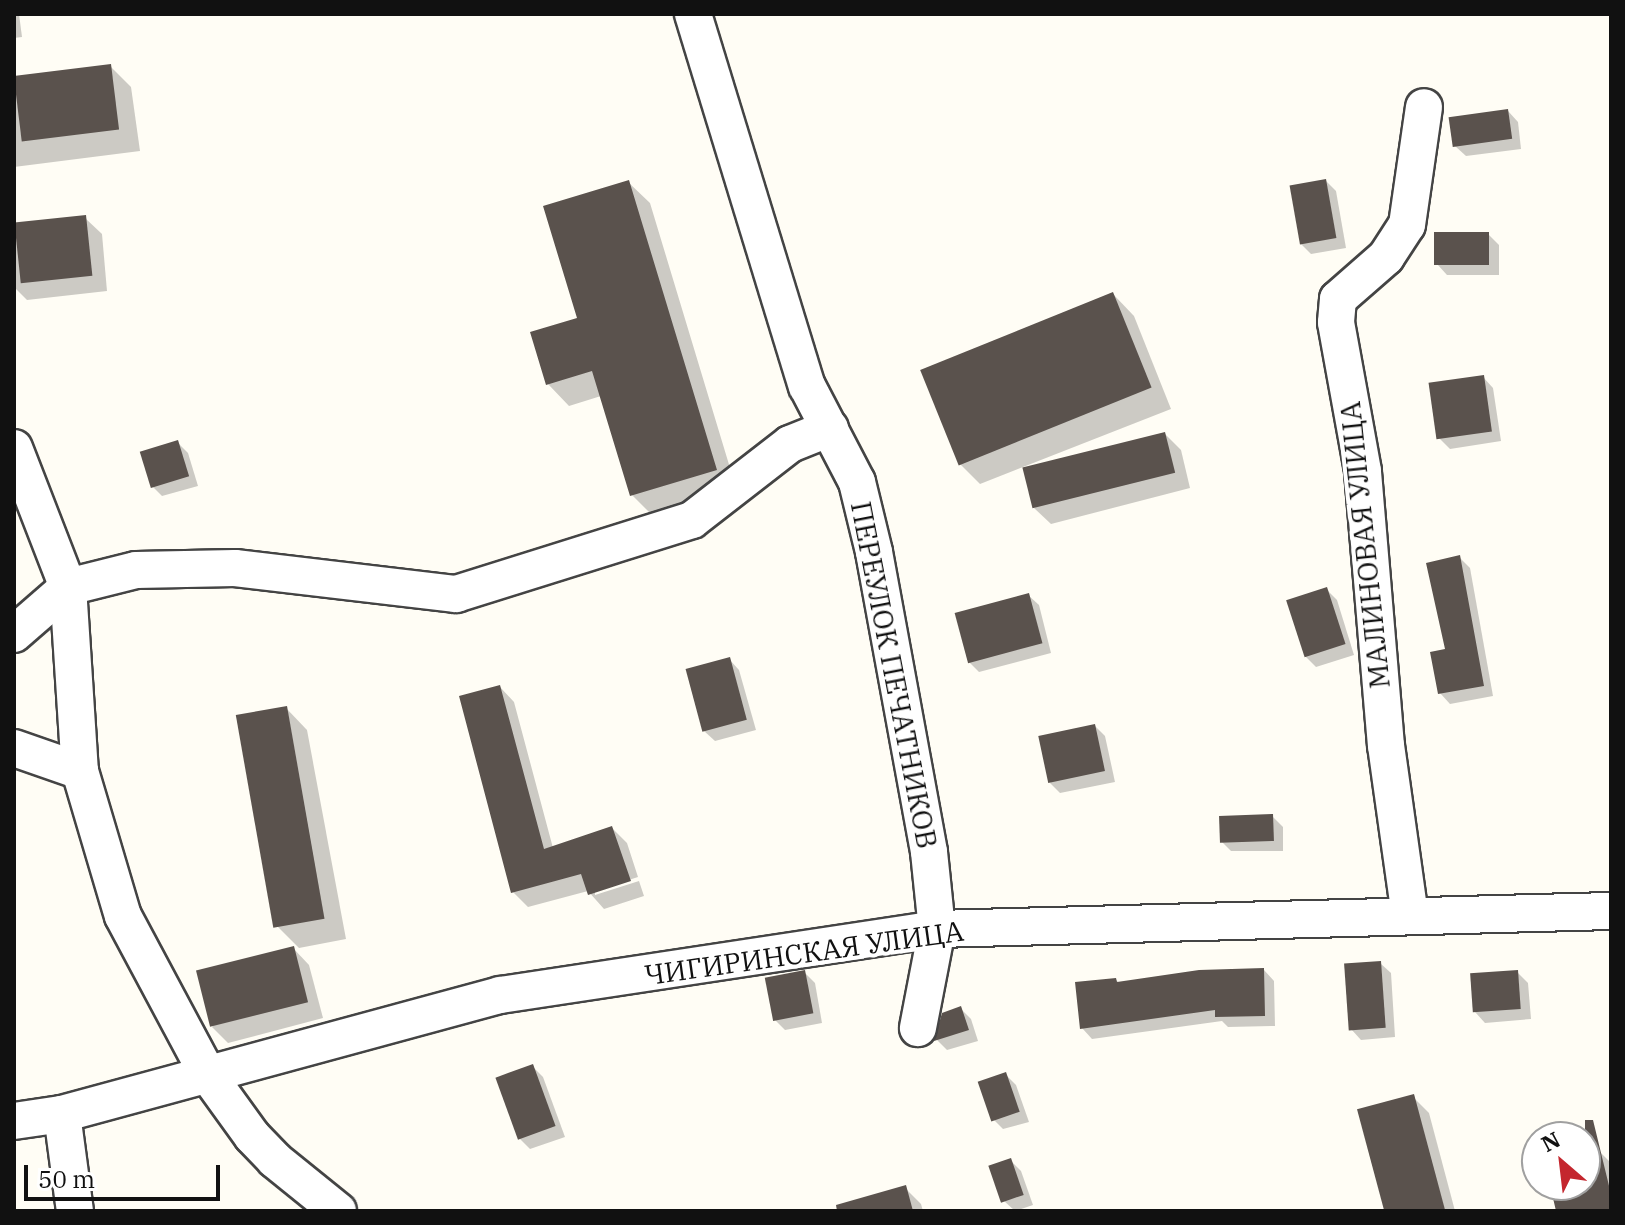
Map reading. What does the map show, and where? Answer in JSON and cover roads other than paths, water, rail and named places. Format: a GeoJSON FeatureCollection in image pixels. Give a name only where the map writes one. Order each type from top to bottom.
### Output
{"type":"FeatureCollection","features":[{"type":"Feature","properties":{"kind":"street","name":"ПЕРЕУЛОК ПЕЧАТНИКОВ"},"geometry":{"type":"LineString","coordinates":[[693,14],[807,386],[857,482],[874,552],[926,836],[937,929],[918,1028]]}},
{"type":"Feature","properties":{"kind":"street","name":"МАЛИНОВАЯ УЛИЦА"},"geometry":{"type":"LineString","coordinates":[[1410,916],[1386,746],[1363,471],[1336,322],[1338,299],[1386,257],[1407,225],[1424,107]]}},
{"type":"Feature","properties":{"kind":"street"},"geometry":{"type":"LineString","coordinates":[[14,634],[68,587],[136,570],[235,568],[456,594],[692,520],[790,444],[830,428]]}},
{"type":"Feature","properties":{"kind":"street"},"geometry":{"type":"LineString","coordinates":[[14,448],[68,587],[80,771],[123,916],[208,1075],[259,1144],[338,1211]]}},
{"type":"Feature","properties":{"kind":"street"},"geometry":{"type":"LineString","coordinates":[[14,748],[80,771]]}},
{"type":"Feature","properties":{"kind":"street","name":"ЧИГИРИНСКАЯ УЛИЦА"},"geometry":{"type":"LineString","coordinates":[[14,1121],[62,1114],[500,995],[937,929],[1611,911]]}},
{"type":"Feature","properties":{"kind":"street"},"geometry":{"type":"LineString","coordinates":[[62,1114],[75,1211]]}}]}
